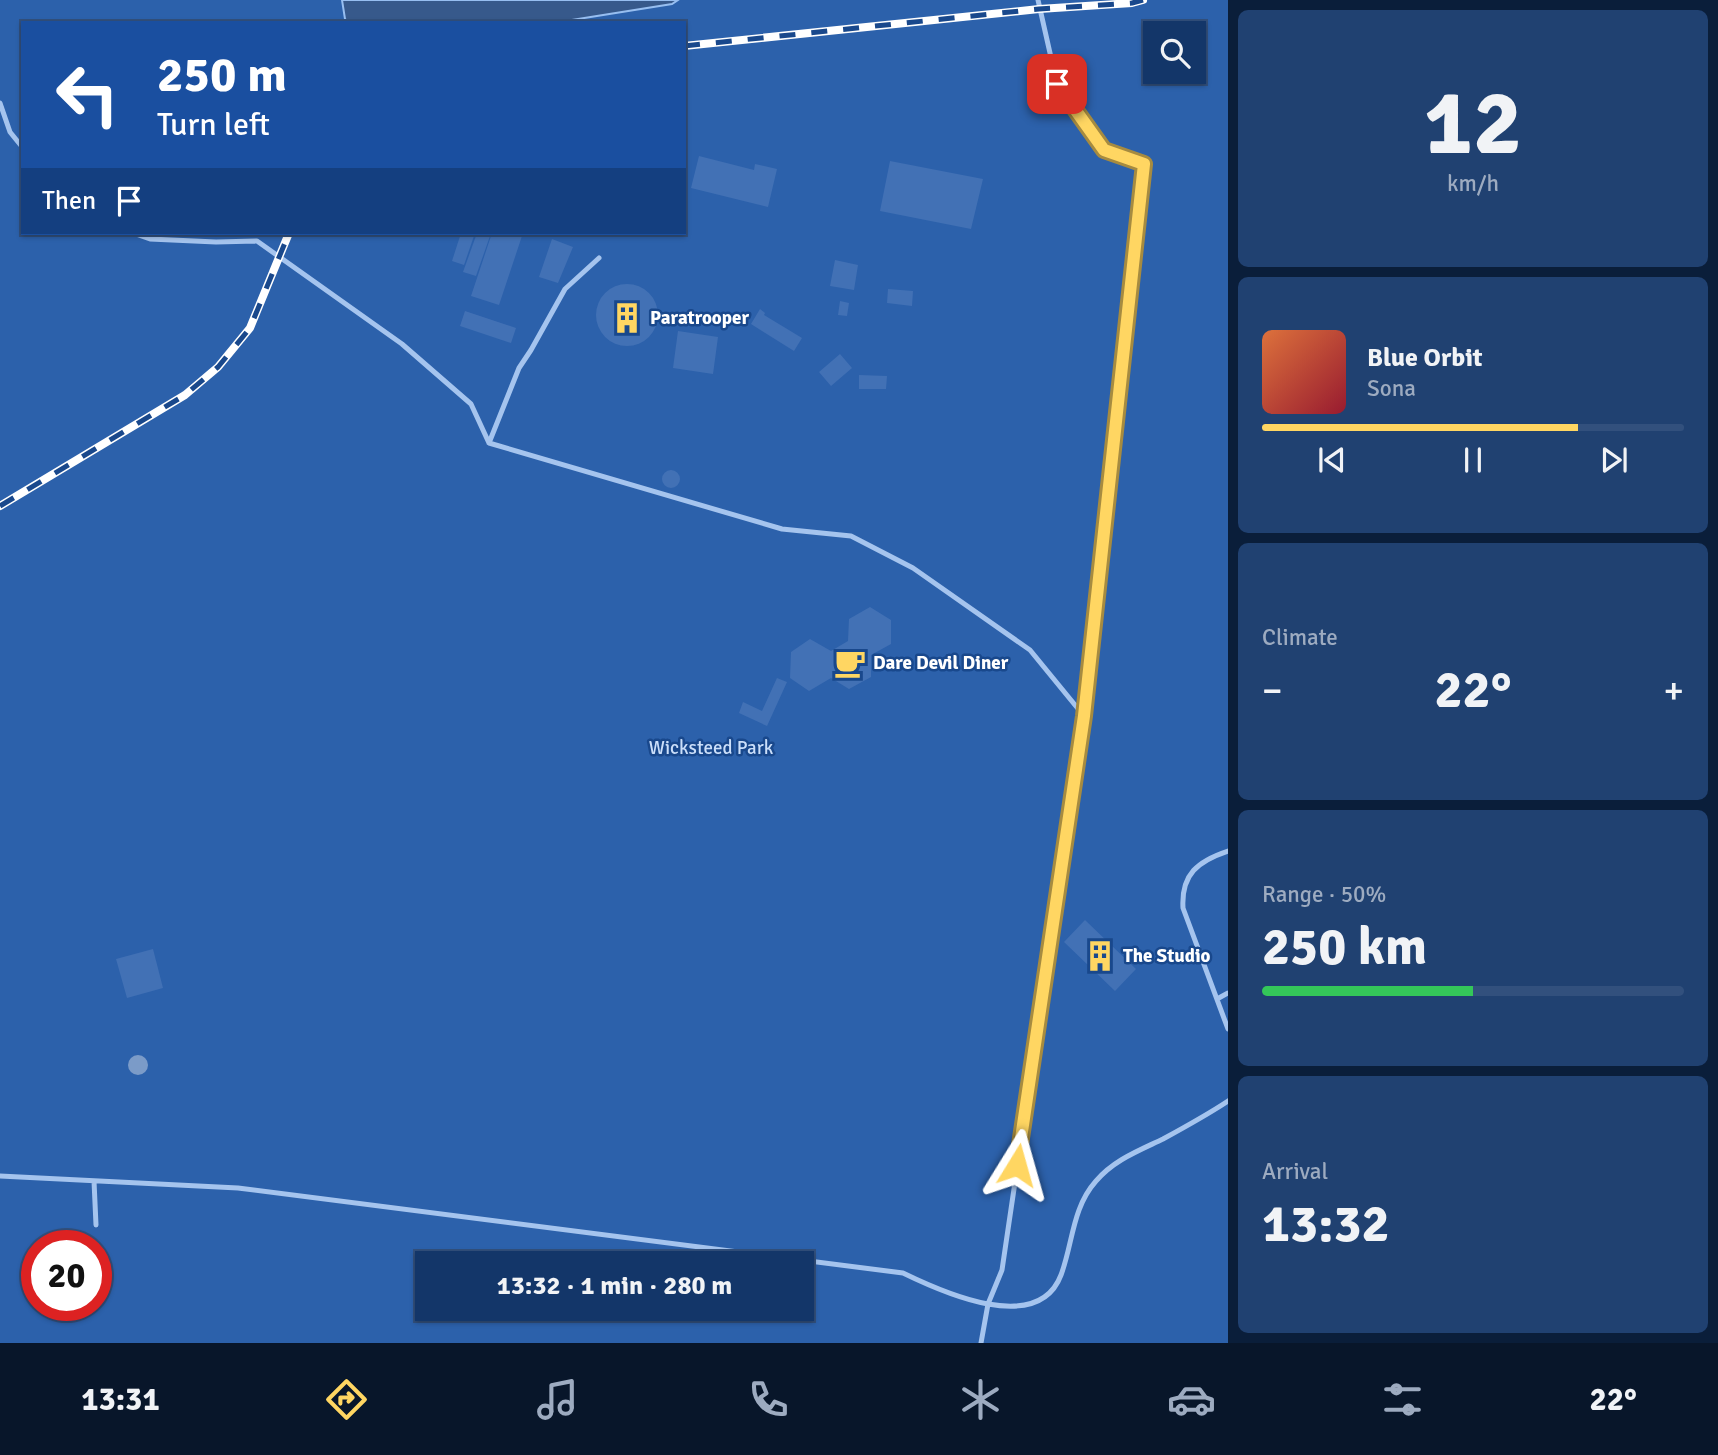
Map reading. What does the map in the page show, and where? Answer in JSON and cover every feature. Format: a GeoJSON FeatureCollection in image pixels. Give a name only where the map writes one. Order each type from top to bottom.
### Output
{"type":"FeatureCollection","features":[{"type":"Feature","properties":{"kind":"lane"},"geometry":{"type":"LineString","coordinates":[[981,1343],[988,1304],[1002,1270],[1084,716],[1144,164],[1104,150],[1057,84],[1038,0]]}},
{"type":"Feature","properties":{"kind":"lane"},"geometry":{"type":"LineString","coordinates":[[0,103],[10,132],[21,146]]}},
{"type":"Feature","properties":{"kind":"lane"},"geometry":{"type":"LineString","coordinates":[[139,235],[150,239],[257,241],[402,344],[461,395],[471,404],[489,443],[782,529],[851,536],[913,568],[1030,650],[1084,716]]}},
{"type":"Feature","properties":{"kind":"lane"},"geometry":{"type":"LineString","coordinates":[[489,443],[519,368],[565,289],[599,258]]}},
{"type":"Feature","properties":{"kind":"lane"},"geometry":{"type":"LineString","coordinates":[[1228,851],[1213,856],[1197,867],[1186,879],[1182,892],[1183,908],[1228,1029]]}},
{"type":"Feature","properties":{"kind":"lane"},"geometry":{"type":"LineString","coordinates":[[1217,999],[1228,993]]}},
{"type":"Feature","properties":{"kind":"lane"},"geometry":{"type":"LineString","coordinates":[[0,1177],[238,1188],[903,1273],[939,1290],[988,1304],[1016,1307],[1043,1299],[1060,1278],[1079,1207],[1095,1181],[1116,1162],[1205,1116],[1228,1101]]}},
{"type":"Feature","properties":{"kind":"lane"},"geometry":{"type":"LineString","coordinates":[[94,1181],[96,1225]]}},
{"type":"Feature","properties":{"kind":"green space","name":"Wicksteed Park"},"geometry":{"type":"Polygon","coordinates":[[[0,0],[1228,0],[1228,1343],[0,1343],[0,0]]]}},
{"type":"Feature","properties":{"kind":"shaded area"},"geometry":{"type":"Polygon","coordinates":[[[342,0],[678,0],[672,4],[566,21],[345,19],[342,0]]]}},
{"type":"Feature","properties":{"kind":"building"},"geometry":{"type":"Polygon","coordinates":[[[699,156],[754,170],[755,164],[777,169],[768,207],[691,188],[699,156]]]}},
{"type":"Feature","properties":{"kind":"building"},"geometry":{"type":"Polygon","coordinates":[[[890,161],[983,179],[971,229],[880,211],[890,161]]]}},
{"type":"Feature","properties":{"kind":"building"},"geometry":{"type":"Polygon","coordinates":[[[460,235],[474,235],[464,265],[452,261],[460,235]]]}},
{"type":"Feature","properties":{"kind":"building"},"geometry":{"type":"Polygon","coordinates":[[[476,235],[490,236],[476,276],[463,272],[476,235]]]}},
{"type":"Feature","properties":{"kind":"building"},"geometry":{"type":"Polygon","coordinates":[[[491,235],[522,235],[499,305],[471,296],[491,235]]]}},
{"type":"Feature","properties":{"kind":"building"},"geometry":{"type":"Polygon","coordinates":[[[552,239],[573,247],[558,283],[539,277],[552,239]]]}},
{"type":"Feature","properties":{"kind":"building"},"geometry":{"type":"Polygon","coordinates":[[[835,260],[858,265],[854,290],[830,286],[835,260]]]}},
{"type":"Feature","properties":{"kind":"building","name":"Paratrooper"},"geometry":{"type":"Polygon","coordinates":[[[621,284],[633,284],[649,293],[656,303],[656,327],[649,337],[633,346],[621,346],[610,341],[601,332],[596,321],[596,309],[601,298],[610,289],[621,284]]]}},
{"type":"Feature","properties":{"kind":"building"},"geometry":{"type":"Polygon","coordinates":[[[888,289],[913,291],[912,306],[887,303],[888,289]]]}},
{"type":"Feature","properties":{"kind":"building"},"geometry":{"type":"Polygon","coordinates":[[[840,301],[849,303],[847,316],[838,315],[840,301]]]}},
{"type":"Feature","properties":{"kind":"building"},"geometry":{"type":"Polygon","coordinates":[[[760,309],[764,315],[802,338],[794,351],[751,324],[760,309]]]}},
{"type":"Feature","properties":{"kind":"building"},"geometry":{"type":"Polygon","coordinates":[[[465,311],[516,328],[511,343],[460,326],[465,311]]]}},
{"type":"Feature","properties":{"kind":"building"},"geometry":{"type":"Polygon","coordinates":[[[678,331],[718,337],[713,374],[673,368],[678,331]]]}},
{"type":"Feature","properties":{"kind":"building"},"geometry":{"type":"Polygon","coordinates":[[[840,354],[852,368],[831,386],[819,372],[840,354]]]}},
{"type":"Feature","properties":{"kind":"building"},"geometry":{"type":"Polygon","coordinates":[[[859,375],[887,376],[886,389],[859,389],[859,375]]]}},
{"type":"Feature","properties":{"kind":"building"},"geometry":{"type":"Polygon","coordinates":[[[671,470],[677,473],[680,479],[677,485],[671,488],[665,485],[662,479],[665,473],[671,470]]]}},
{"type":"Feature","properties":{"kind":"building"},"geometry":{"type":"Polygon","coordinates":[[[870,607],[891,620],[891,644],[871,655],[871,677],[849,689],[831,678],[809,691],[790,678],[791,652],[810,639],[831,651],[848,641],[849,619],[870,607]]]}},
{"type":"Feature","properties":{"kind":"building"},"geometry":{"type":"Polygon","coordinates":[[[777,678],[787,682],[767,726],[739,713],[743,702],[762,711],[777,678]]]}},
{"type":"Feature","properties":{"kind":"building","name":"The Studio"},"geometry":{"type":"Polygon","coordinates":[[[1085,920],[1136,969],[1115,991],[1064,942],[1085,920]]]}},
{"type":"Feature","properties":{"kind":"building"},"geometry":{"type":"Polygon","coordinates":[[[153,949],[163,988],[127,998],[116,959],[153,949]]]}},
{"type":"Feature","properties":{"kind":"railway"},"geometry":{"type":"LineString","coordinates":[[686,46],[1143,0]]}},
{"type":"Feature","properties":{"kind":"railway"},"geometry":{"type":"LineString","coordinates":[[0,506],[185,395],[218,367],[250,328],[288,235]]}},
{"type":"Feature","properties":{"kind":"place","name":"Paratrooper"},"geometry":{"type":"Point","coordinates":[627,318]}},
{"type":"Feature","properties":{"kind":"place","name":"Dare Devil Diner"},"geometry":{"type":"Point","coordinates":[850,663]}},
{"type":"Feature","properties":{"kind":"place","name":"The Studio"},"geometry":{"type":"Point","coordinates":[1100,956]}},
{"type":"Feature","properties":{"kind":"route"},"geometry":{"type":"LineString","coordinates":[[1017,1165],[1084,716],[1144,164],[1104,150],[1057,84]]}}]}
